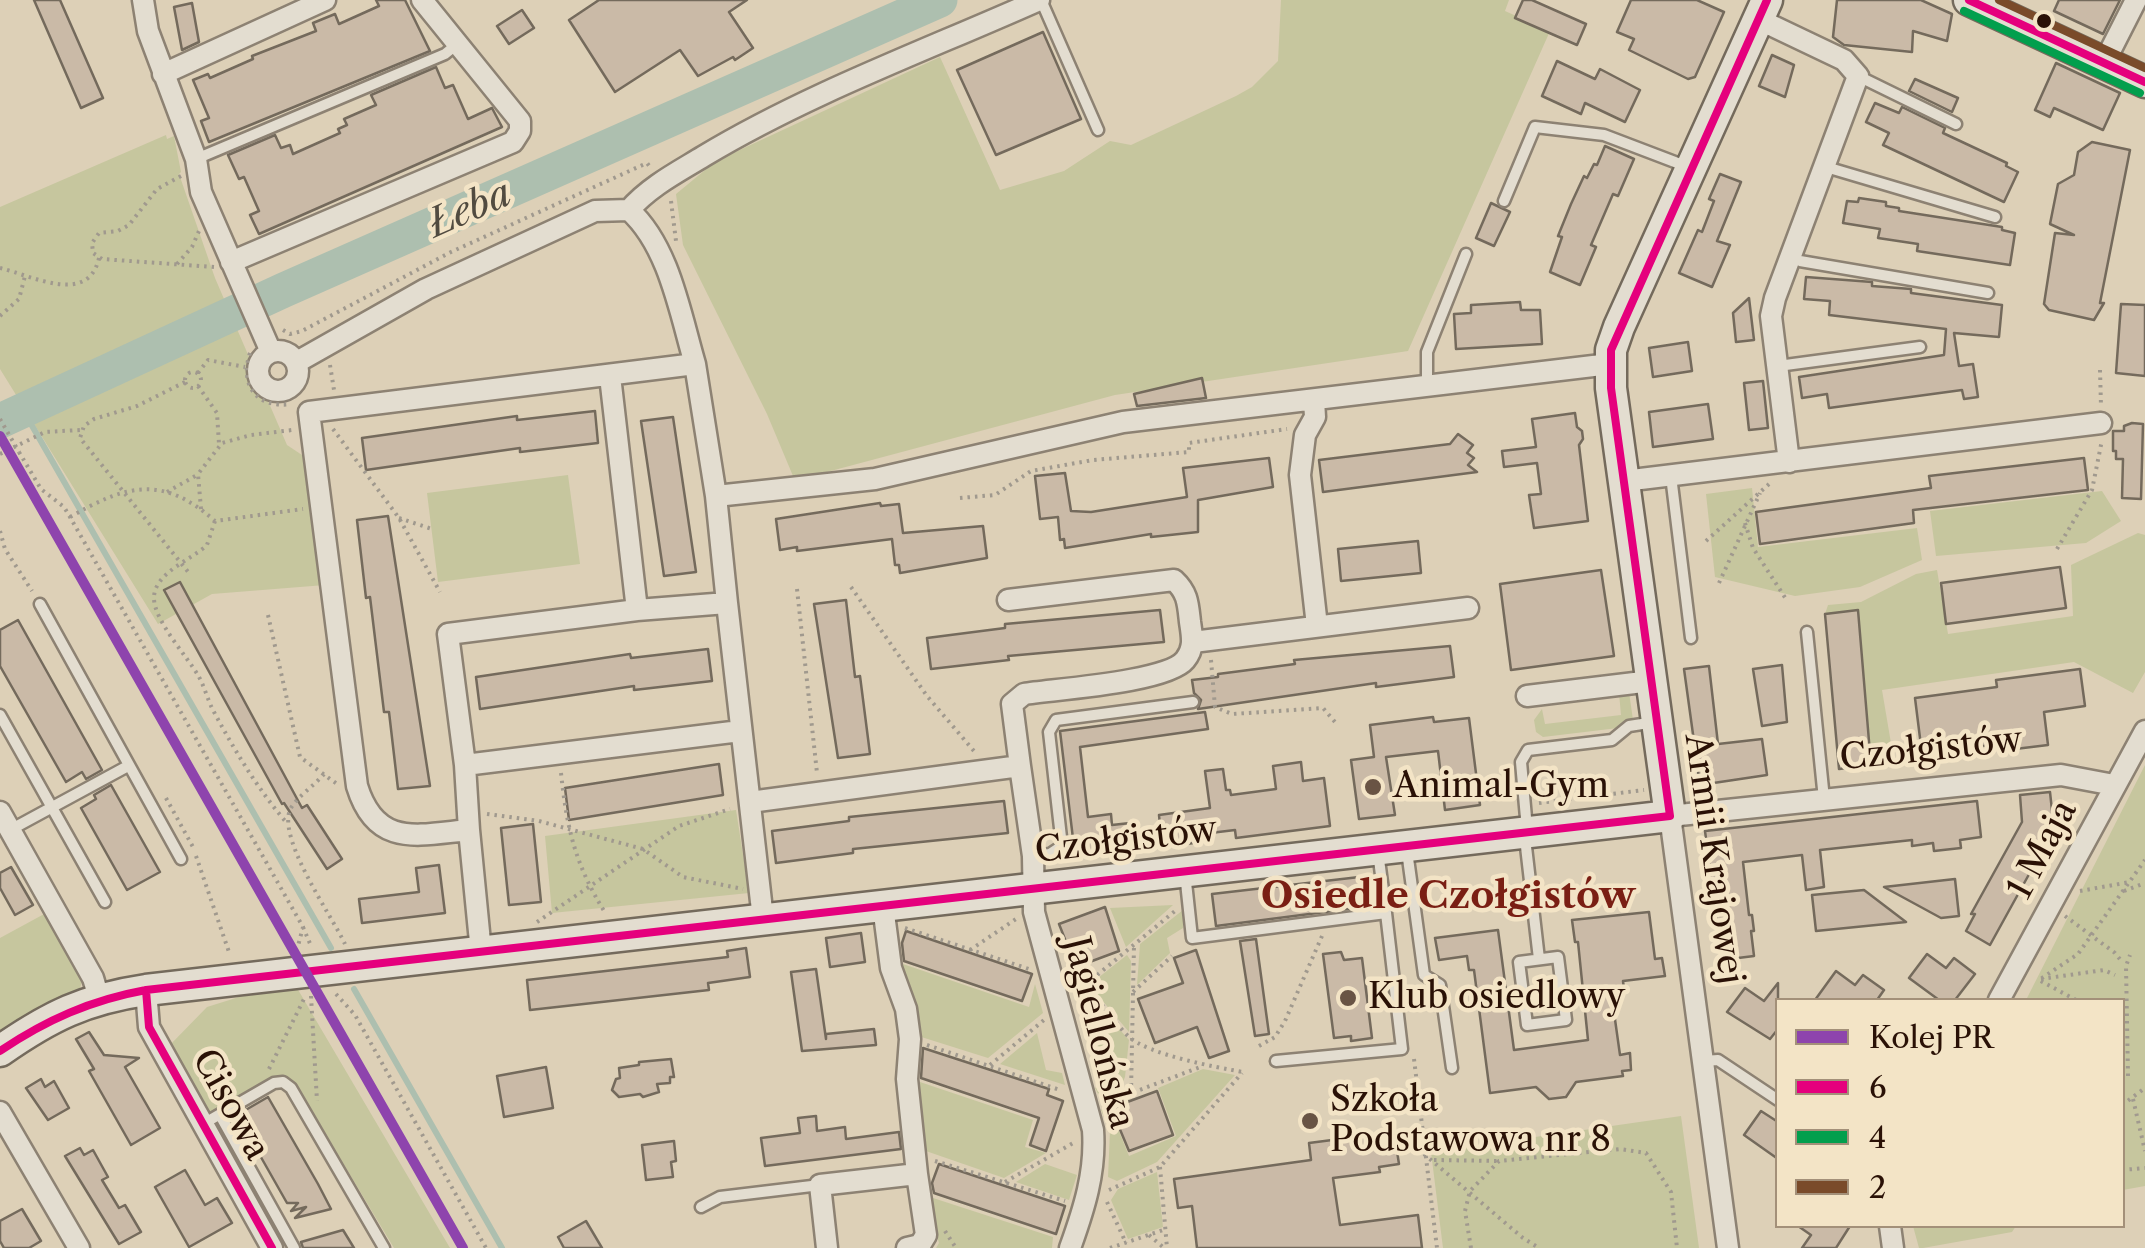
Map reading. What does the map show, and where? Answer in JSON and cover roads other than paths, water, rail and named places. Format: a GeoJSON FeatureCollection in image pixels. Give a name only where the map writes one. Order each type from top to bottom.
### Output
{"type":"FeatureCollection","features":[{"type":"Feature","properties":{"kind":"street"},"geometry":{"type":"LineString","coordinates":[[142,0],[191,167],[230,270],[267,322],[260,353]]}},
{"type":"Feature","properties":{"kind":"street"},"geometry":{"type":"LineString","coordinates":[[163,74],[326,0]]}},
{"type":"Feature","properties":{"kind":"street"},"geometry":{"type":"LineString","coordinates":[[230,270],[513,142],[520,131],[520,121],[422,0]]}},
{"type":"Feature","properties":{"kind":"street"},"geometry":{"type":"LineString","coordinates":[[629,210],[660,183],[755,126],[1040,0]]}},
{"type":"Feature","properties":{"kind":"street"},"geometry":{"type":"LineString","coordinates":[[1970,0],[2145,82]]}},
{"type":"Feature","properties":{"kind":"street"},"geometry":{"type":"LineString","coordinates":[[2104,63],[2136,0]]}},
{"type":"Feature","properties":{"kind":"street"},"geometry":{"type":"LineString","coordinates":[[1762,10],[1844,60],[1858,76],[1790,256],[1772,316],[1789,462]]}},
{"type":"Feature","properties":{"kind":"street","name":"Armii Krajowej"},"geometry":{"type":"LineString","coordinates":[[1728,1248],[1610,364],[1619,327],[1762,10]]}},
{"type":"Feature","properties":{"kind":"street"},"geometry":{"type":"LineString","coordinates":[[297,362],[316,336],[596,211],[629,210],[645,224],[696,364],[716,496],[763,919]]}},
{"type":"Feature","properties":{"kind":"street"},"geometry":{"type":"LineString","coordinates":[[281,351],[297,362],[299,370],[294,385],[288,390],[271,391],[264,386],[258,372],[264,357],[260,353],[281,351]]}},
{"type":"Feature","properties":{"kind":"street"},"geometry":{"type":"LineString","coordinates":[[473,822],[405,835],[384,829],[368,812],[357,786],[323,506],[325,419],[696,364]]}},
{"type":"Feature","properties":{"kind":"street"},"geometry":{"type":"LineString","coordinates":[[716,496],[875,478],[1123,422],[1610,364]]}},
{"type":"Feature","properties":{"kind":"street"},"geometry":{"type":"LineString","coordinates":[[610,376],[638,610]]}},
{"type":"Feature","properties":{"kind":"street"},"geometry":{"type":"LineString","coordinates":[[1314,400],[1315,418],[1305,435],[1300,475],[1317,626]]}},
{"type":"Feature","properties":{"kind":"street"},"geometry":{"type":"LineString","coordinates":[[1624,481],[2101,423]]}},
{"type":"Feature","properties":{"kind":"street"},"geometry":{"type":"LineString","coordinates":[[1008,600],[1174,580],[1186,591],[1201,641],[1468,608]]}},
{"type":"Feature","properties":{"kind":"street"},"geometry":{"type":"LineString","coordinates":[[481,952],[473,822],[448,634],[727,602]]}},
{"type":"Feature","properties":{"kind":"street","name":"Jagiellońska"},"geometry":{"type":"LineString","coordinates":[[1070,1248],[1086,1206],[1093,1163],[1093,1130],[1034,912],[1026,904],[1033,856],[1012,704],[1024,694],[1157,675],[1179,666],[1201,641]]}},
{"type":"Feature","properties":{"kind":"street"},"geometry":{"type":"LineString","coordinates":[[1528,696],[1650,681]]}},
{"type":"Feature","properties":{"kind":"street","name":"1 Maja"},"geometry":{"type":"LineString","coordinates":[[1999,998],[2145,730]]}},
{"type":"Feature","properties":{"kind":"street"},"geometry":{"type":"LineString","coordinates":[[464,765],[740,731]]}},
{"type":"Feature","properties":{"kind":"street"},"geometry":{"type":"LineString","coordinates":[[750,802],[1020,766]]}},
{"type":"Feature","properties":{"kind":"street","name":"Czołgistów"},"geometry":{"type":"LineString","coordinates":[[0,1052],[55,1015],[99,998],[146,990],[763,919],[890,916],[1026,904],[1185,872],[1392,847],[1525,823],[1670,816],[2061,774],[2114,785]]}},
{"type":"Feature","properties":{"kind":"street"},"geometry":{"type":"LineString","coordinates":[[5,821],[93,978],[99,998]]}},
{"type":"Feature","properties":{"kind":"street"},"geometry":{"type":"LineString","coordinates":[[890,916],[891,968],[906,1009],[910,1039],[907,1080],[926,1235],[920,1245],[907,1248]]}},
{"type":"Feature","properties":{"kind":"street","name":"Cisowa"},"geometry":{"type":"LineString","coordinates":[[146,990],[149,1027],[211,1119],[272,1248]]}},
{"type":"Feature","properties":{"kind":"street"},"geometry":{"type":"LineString","coordinates":[[0,1112],[79,1248]]}},
{"type":"Feature","properties":{"kind":"street"},"geometry":{"type":"LineString","coordinates":[[826,1248],[820,1186],[916,1164]]}},
{"type":"Feature","properties":{"kind":"lane"},"geometry":{"type":"LineString","coordinates":[[1040,0],[1098,130]]}},
{"type":"Feature","properties":{"kind":"lane"},"geometry":{"type":"LineString","coordinates":[[191,167],[445,54],[456,45]]}},
{"type":"Feature","properties":{"kind":"lane"},"geometry":{"type":"LineString","coordinates":[[1858,76],[1956,124]]}},
{"type":"Feature","properties":{"kind":"lane"},"geometry":{"type":"LineString","coordinates":[[1504,202],[1536,127],[1604,136],[1689,168]]}},
{"type":"Feature","properties":{"kind":"lane"},"geometry":{"type":"LineString","coordinates":[[1826,167],[1995,217]]}},
{"type":"Feature","properties":{"kind":"lane"},"geometry":{"type":"LineString","coordinates":[[1427,386],[1427,352],[1466,254]]}},
{"type":"Feature","properties":{"kind":"lane"},"geometry":{"type":"LineString","coordinates":[[1790,256],[1800,261],[1988,293]]}},
{"type":"Feature","properties":{"kind":"lane"},"geometry":{"type":"LineString","coordinates":[[1778,366],[1920,347]]}},
{"type":"Feature","properties":{"kind":"lane"},"geometry":{"type":"LineString","coordinates":[[1670,475],[1691,638]]}},
{"type":"Feature","properties":{"kind":"lane"},"geometry":{"type":"LineString","coordinates":[[40,604],[181,859]]}},
{"type":"Feature","properties":{"kind":"lane"},"geometry":{"type":"LineString","coordinates":[[1807,632],[1824,800]]}},
{"type":"Feature","properties":{"kind":"lane"},"geometry":{"type":"LineString","coordinates":[[1033,856],[1050,854],[1062,846],[1048,732],[1056,720],[1192,702]]}},
{"type":"Feature","properties":{"kind":"lane"},"geometry":{"type":"LineString","coordinates":[[0,715],[105,902]]}},
{"type":"Feature","properties":{"kind":"lane"},"geometry":{"type":"LineString","coordinates":[[1539,959],[1521,762],[1528,750],[1612,740],[1629,726],[1656,722]]}},
{"type":"Feature","properties":{"kind":"lane"},"geometry":{"type":"LineString","coordinates":[[5,821],[52,808],[128,766]]}},
{"type":"Feature","properties":{"kind":"lane"},"geometry":{"type":"LineString","coordinates":[[1276,1061],[1402,1049],[1386,914],[1392,847]]}},
{"type":"Feature","properties":{"kind":"lane"},"geometry":{"type":"LineString","coordinates":[[1392,847],[1424,975],[1440,986],[1452,1068]]}},
{"type":"Feature","properties":{"kind":"lane"},"geometry":{"type":"LineString","coordinates":[[1185,872],[1192,938],[1386,914]]}},
{"type":"Feature","properties":{"kind":"lane"},"geometry":{"type":"LineString","coordinates":[[1558,957],[1566,1020],[1527,1025],[1519,962],[1539,959],[1558,957]]}},
{"type":"Feature","properties":{"kind":"lane"},"geometry":{"type":"LineString","coordinates":[[1704,1061],[1718,1060],[1775,1098]]}},
{"type":"Feature","properties":{"kind":"lane"},"geometry":{"type":"LineString","coordinates":[[294,1248],[211,1119],[274,1083],[283,1082],[292,1088],[384,1248]]}},
{"type":"Feature","properties":{"kind":"lane"},"geometry":{"type":"LineString","coordinates":[[701,1208],[720,1197],[820,1186]]}},
{"type":"Feature","properties":{"kind":"waterway","name":"Łeba"},"geometry":{"type":"LineString","coordinates":[[0,421],[284,290],[940,0]]}},
{"type":"Feature","properties":{"kind":"waterway"},"geometry":{"type":"LineString","coordinates":[[23,410],[331,948]]}},
{"type":"Feature","properties":{"kind":"waterway"},"geometry":{"type":"LineString","coordinates":[[354,989],[502,1248]]}},
{"type":"Feature","properties":{"kind":"rail line","name":"PR"},"geometry":{"type":"LineString","coordinates":[[0,436],[463,1248]]}},
{"type":"Feature","properties":{"kind":"place","name":"Animal-Gym"},"geometry":{"type":"Point","coordinates":[1373,787]}},
{"type":"Feature","properties":{"kind":"place","name":"Klub osiedlowy"},"geometry":{"type":"Point","coordinates":[1348,998]}},
{"type":"Feature","properties":{"kind":"place","name":"Szkoła Podstawowa nr 8"},"geometry":{"type":"Point","coordinates":[1310,1121]}},
{"type":"Feature","properties":{"kind":"district","name":"Osiedle Czołgistów"},"geometry":{"type":"Point","coordinates":[1448,897]}}]}
